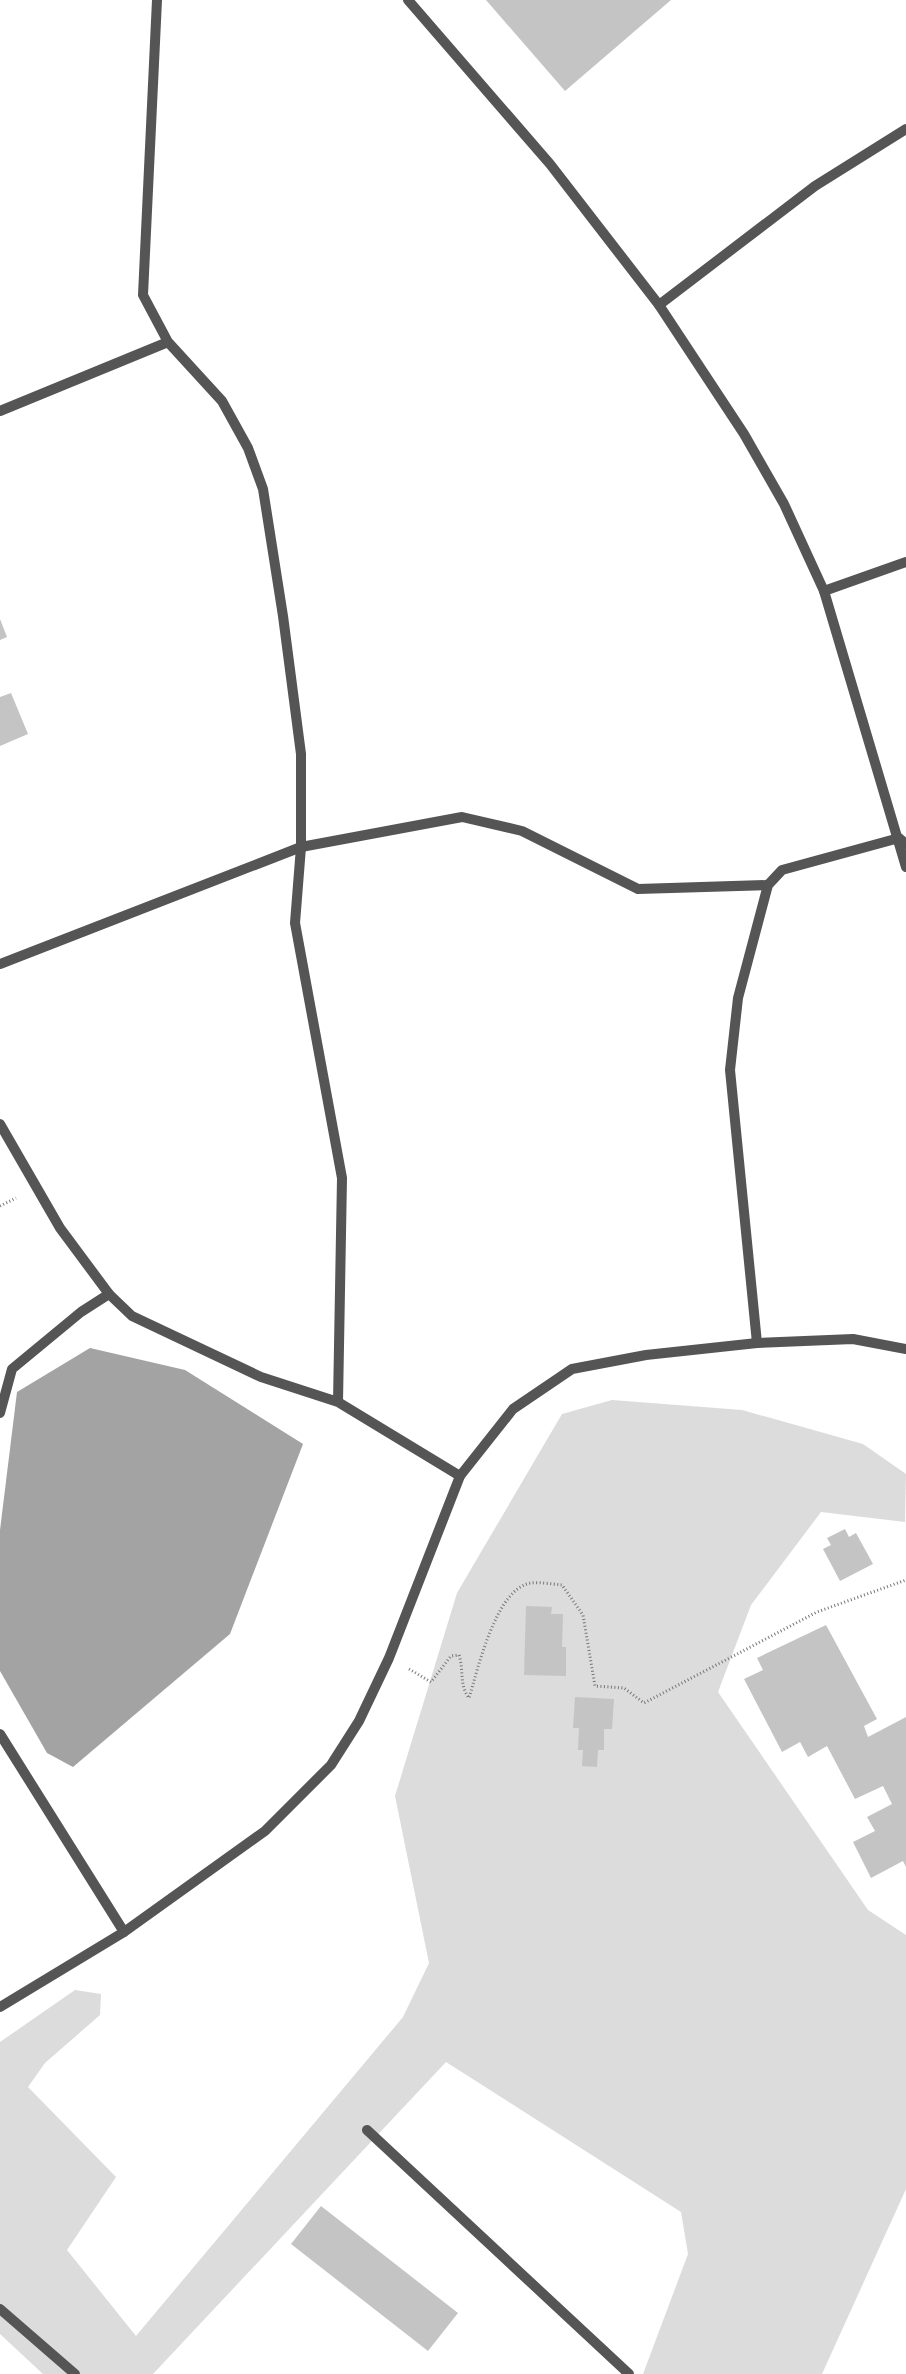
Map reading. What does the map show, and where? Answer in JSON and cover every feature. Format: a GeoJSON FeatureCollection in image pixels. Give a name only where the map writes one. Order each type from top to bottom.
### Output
{"type":"FeatureCollection","features":[{"type":"Feature","properties":{"kind":"street"},"geometry":{"type":"LineString","coordinates":[[157,0],[143,295],[168,342],[222,402],[248,448],[263,489],[283,616],[301,754],[301,848],[295,922],[342,1178],[338,1402]]}},
{"type":"Feature","properties":{"kind":"street"},"geometry":{"type":"LineString","coordinates":[[408,0],[550,164],[659,305],[744,434],[780,496],[824,591],[902,841],[906,867]]}},
{"type":"Feature","properties":{"kind":"street"},"geometry":{"type":"LineString","coordinates":[[659,305],[815,186],[906,129]]}},
{"type":"Feature","properties":{"kind":"street"},"geometry":{"type":"LineString","coordinates":[[0,412],[168,342]]}},
{"type":"Feature","properties":{"kind":"street"},"geometry":{"type":"LineString","coordinates":[[824,591],[906,562]]}},
{"type":"Feature","properties":{"kind":"street"},"geometry":{"type":"LineString","coordinates":[[0,964],[301,848],[462,817],[522,831],[638,889],[768,885]]}},
{"type":"Feature","properties":{"kind":"street"},"geometry":{"type":"LineString","coordinates":[[757,1343],[730,1070],[738,998],[768,885],[782,870],[902,841]]}},
{"type":"Feature","properties":{"kind":"street"},"geometry":{"type":"LineString","coordinates":[[0,1124],[60,1228],[109,1294],[132,1316],[260,1377],[338,1402],[460,1476]]}},
{"type":"Feature","properties":{"kind":"street"},"geometry":{"type":"LineString","coordinates":[[0,1413],[12,1369],[81,1312],[109,1294]]}},
{"type":"Feature","properties":{"kind":"street"},"geometry":{"type":"LineString","coordinates":[[0,2007],[124,1932],[265,1831],[331,1765],[359,1721],[389,1658],[460,1476],[513,1409],[572,1369],[646,1355],[757,1343],[853,1339],[906,1349]]}},
{"type":"Feature","properties":{"kind":"street"},"geometry":{"type":"LineString","coordinates":[[0,1734],[124,1932]]}},
{"type":"Feature","properties":{"kind":"street"},"geometry":{"type":"LineString","coordinates":[[367,2130],[629,2374]]}},
{"type":"Feature","properties":{"kind":"street"},"geometry":{"type":"LineString","coordinates":[[0,2309],[75,2374]]}},
{"type":"Feature","properties":{"kind":"path"},"geometry":{"type":"LineString","coordinates":[[389,1658],[431,1682],[451,1656],[459,1655],[462,1663],[462,1690],[469,1698],[496,1615],[508,1596],[529,1583],[562,1585],[583,1615],[595,1686],[624,1688],[644,1703],[818,1612],[906,1580]]}},
{"type":"Feature","properties":{"kind":"shaded area"},"geometry":{"type":"Polygon","coordinates":[[[90,1348],[185,1370],[303,1444],[230,1634],[73,1767],[47,1753],[0,1671],[0,1530],[17,1392],[90,1348]]]}},
{"type":"Feature","properties":{"kind":"shaded area"},"geometry":{"type":"Polygon","coordinates":[[[612,1400],[742,1410],[863,1444],[906,1474],[905,1522],[821,1512],[751,1605],[718,1692],[868,1910],[906,1935],[906,2189],[822,2374],[643,2374],[688,2254],[681,2212],[446,2062],[153,2374],[43,2374],[0,2334],[0,2042],[75,1990],[101,1994],[100,2015],[45,2063],[28,2087],[116,2177],[67,2250],[136,2336],[403,2017],[429,1963],[395,1796],[457,1593],[562,1414],[612,1400]]]}},
{"type":"Feature","properties":{"kind":"building"},"geometry":{"type":"Polygon","coordinates":[[[486,0],[671,0],[565,91],[486,0]]]}},
{"type":"Feature","properties":{"kind":"building"},"geometry":{"type":"Polygon","coordinates":[[[0,619],[7,637],[0,640],[0,619]]]}},
{"type":"Feature","properties":{"kind":"building"},"geometry":{"type":"Polygon","coordinates":[[[11,693],[28,734],[0,746],[0,697],[11,693]]]}},
{"type":"Feature","properties":{"kind":"building"},"geometry":{"type":"Polygon","coordinates":[[[845,1529],[849,1537],[856,1533],[873,1564],[840,1581],[823,1549],[831,1545],[827,1538],[845,1529]]]}},
{"type":"Feature","properties":{"kind":"building"},"geometry":{"type":"Polygon","coordinates":[[[526,1606],[552,1607],[551,1614],[563,1614],[562,1647],[566,1647],[566,1676],[524,1675],[526,1606]]]}},
{"type":"Feature","properties":{"kind":"building"},"geometry":{"type":"Polygon","coordinates":[[[826,1625],[877,1719],[864,1726],[868,1737],[906,1717],[906,1867],[903,1861],[871,1878],[853,1842],[875,1831],[867,1817],[892,1804],[883,1786],[855,1799],[827,1746],[808,1757],[800,1742],[782,1752],[744,1679],[763,1670],[757,1658],[826,1625]]]}},
{"type":"Feature","properties":{"kind":"building"},"geometry":{"type":"Polygon","coordinates":[[[575,1697],[614,1699],[612,1729],[604,1729],[604,1750],[598,1750],[597,1767],[582,1766],[583,1750],[578,1750],[579,1728],[573,1728],[575,1697]]]}},
{"type":"Feature","properties":{"kind":"building"},"geometry":{"type":"Polygon","coordinates":[[[321,2206],[458,2313],[428,2351],[291,2244],[321,2206]]]}}]}
